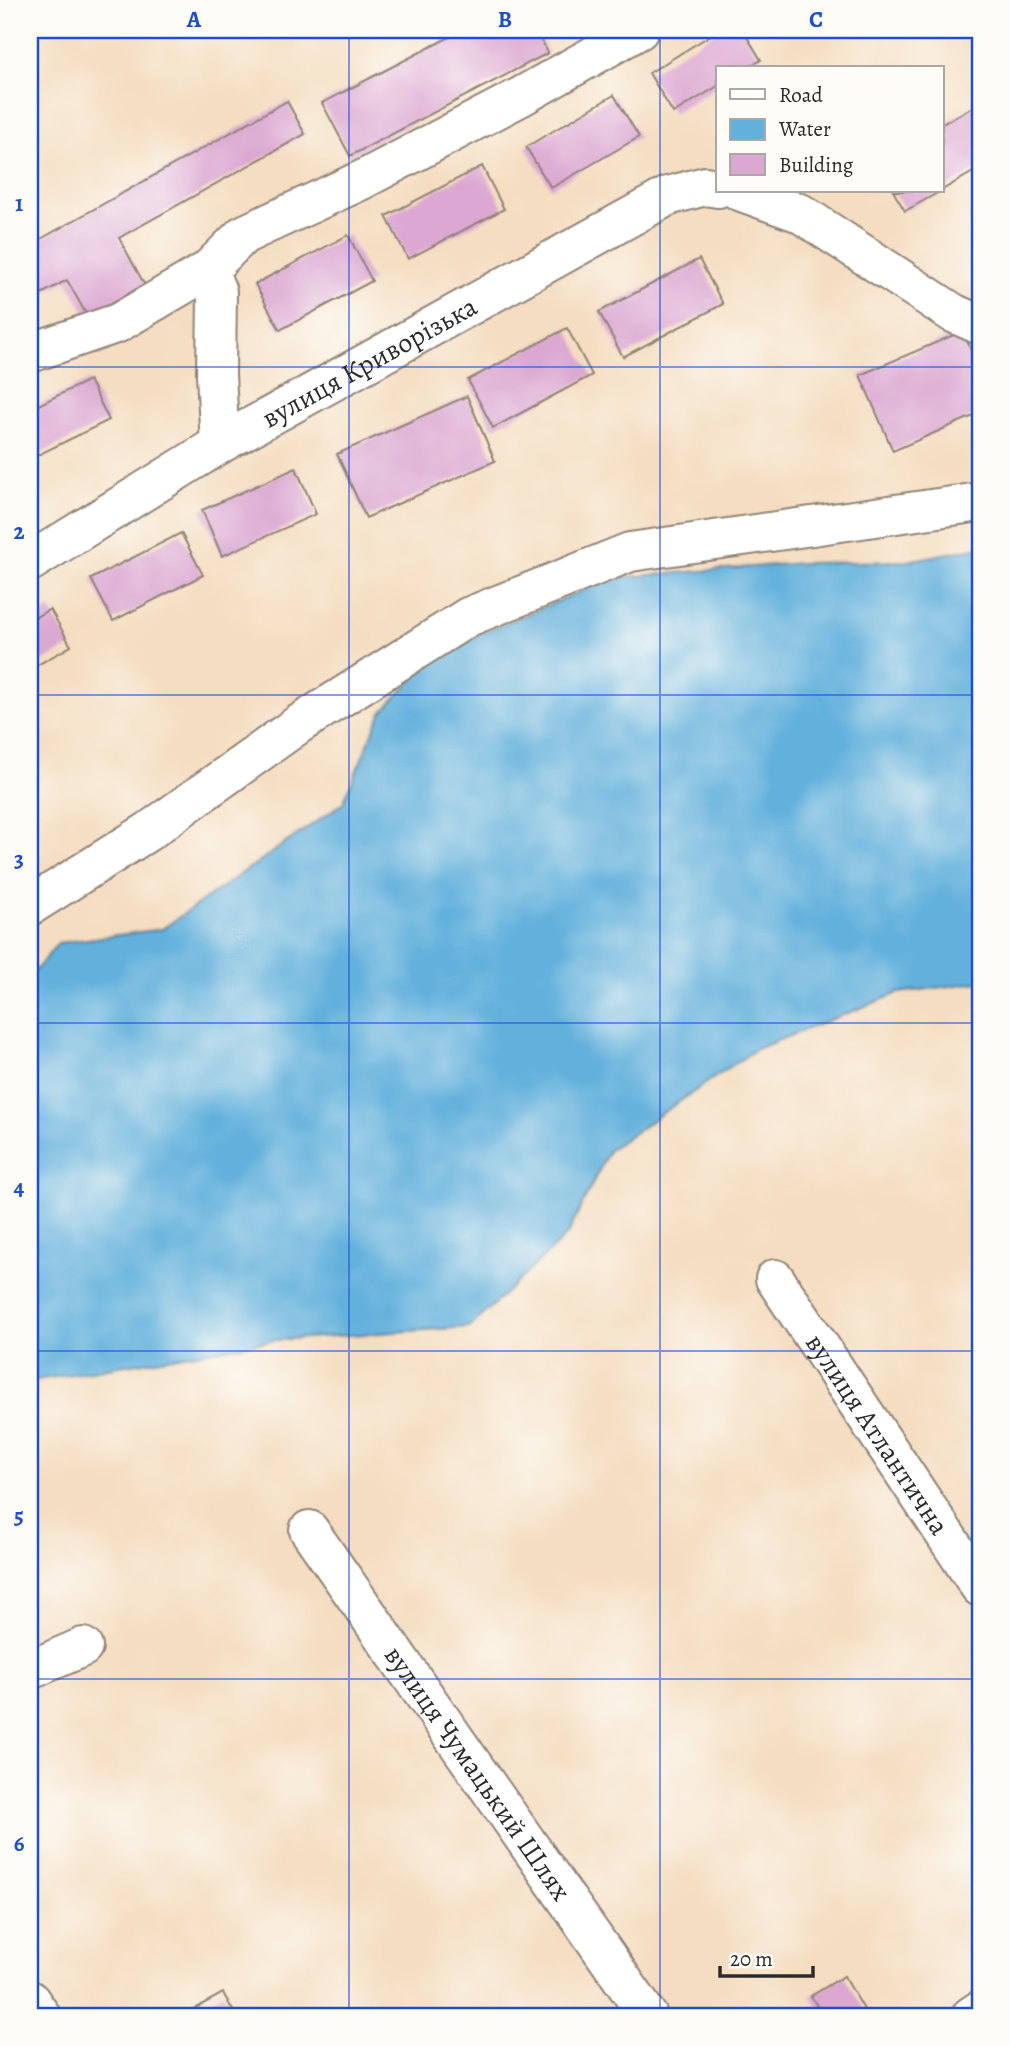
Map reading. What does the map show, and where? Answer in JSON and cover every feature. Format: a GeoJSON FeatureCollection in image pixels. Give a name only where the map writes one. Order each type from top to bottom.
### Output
{"type":"FeatureCollection","features":[{"type":"Feature","properties":{"kind":"street"},"geometry":{"type":"LineString","coordinates":[[30,353],[118,323],[208,270],[243,235],[362,180],[520,97],[639,30]]}},
{"type":"Feature","properties":{"kind":"street","name":"вулиця Криворізька"},"geometry":{"type":"LineString","coordinates":[[30,562],[220,444],[668,196],[705,187],[716,188]]}},
{"type":"Feature","properties":{"kind":"street"},"geometry":{"type":"LineString","coordinates":[[742,192],[800,214],[953,313],[980,325]]}},
{"type":"Feature","properties":{"kind":"street"},"geometry":{"type":"LineString","coordinates":[[208,270],[217,292],[216,376],[220,444]]}},
{"type":"Feature","properties":{"kind":"street"},"geometry":{"type":"LineString","coordinates":[[30,906],[149,831],[299,724],[468,617],[630,552],[980,502]]}},
{"type":"Feature","properties":{"kind":"street","name":"вулиця Атлантична"},"geometry":{"type":"LineString","coordinates":[[775,1279],[980,1587]]}},
{"type":"Feature","properties":{"kind":"street","name":"вулиця Чумацький Шлях"},"geometry":{"type":"LineString","coordinates":[[309,1530],[648,2016]]}},
{"type":"Feature","properties":{"kind":"street"},"geometry":{"type":"LineString","coordinates":[[30,1670],[83,1647]]}},
{"type":"Feature","properties":{"kind":"street"},"geometry":{"type":"LineString","coordinates":[[30,2000],[41,2016]]}},
{"type":"Feature","properties":{"kind":"street"},"geometry":{"type":"LineString","coordinates":[[971,2016],[980,2010]]}},
{"type":"Feature","properties":{"kind":"water"},"geometry":{"type":"Polygon","coordinates":[[[980,547],[980,982],[899,993],[756,1049],[609,1150],[568,1234],[470,1327],[275,1340],[30,1381],[30,977],[58,943],[162,929],[343,803],[381,713],[439,651],[612,578],[801,563],[907,561],[980,547]]]}},
{"type":"Feature","properties":{"kind":"building"},"geometry":{"type":"Polygon","coordinates":[[[463,30],[536,30],[548,53],[350,156],[322,103],[463,30]]]}},
{"type":"Feature","properties":{"kind":"building"},"geometry":{"type":"Polygon","coordinates":[[[719,30],[743,30],[761,60],[750,66],[716,66],[716,87],[673,113],[649,73],[719,30]]]}},
{"type":"Feature","properties":{"kind":"building"},"geometry":{"type":"Polygon","coordinates":[[[614,95],[639,137],[551,188],[526,147],[614,95]]]}},
{"type":"Feature","properties":{"kind":"building"},"geometry":{"type":"Polygon","coordinates":[[[287,101],[305,134],[119,238],[147,289],[90,321],[67,280],[30,300],[30,245],[287,101]]]}},
{"type":"Feature","properties":{"kind":"building"},"geometry":{"type":"Polygon","coordinates":[[[980,103],[980,168],[944,189],[944,123],[980,103]]]}},
{"type":"Feature","properties":{"kind":"building"},"geometry":{"type":"Polygon","coordinates":[[[482,166],[504,209],[408,259],[386,216],[482,166]]]}},
{"type":"Feature","properties":{"kind":"building"},"geometry":{"type":"Polygon","coordinates":[[[894,192],[939,192],[905,211],[894,192]]]}},
{"type":"Feature","properties":{"kind":"building"},"geometry":{"type":"Polygon","coordinates":[[[348,235],[372,281],[280,330],[255,284],[348,235]]]}},
{"type":"Feature","properties":{"kind":"building"},"geometry":{"type":"Polygon","coordinates":[[[699,259],[723,304],[623,357],[599,312],[699,259]]]}},
{"type":"Feature","properties":{"kind":"building"},"geometry":{"type":"Polygon","coordinates":[[[567,328],[592,375],[493,428],[468,380],[567,328]]]}},
{"type":"Feature","properties":{"kind":"building"},"geometry":{"type":"Polygon","coordinates":[[[963,331],[980,372],[980,413],[893,451],[860,375],[963,331]]]}},
{"type":"Feature","properties":{"kind":"building"},"geometry":{"type":"Polygon","coordinates":[[[89,380],[109,420],[30,459],[30,409],[89,380]]]}},
{"type":"Feature","properties":{"kind":"building"},"geometry":{"type":"Polygon","coordinates":[[[467,396],[495,461],[366,518],[337,454],[467,396]]]}},
{"type":"Feature","properties":{"kind":"building"},"geometry":{"type":"Polygon","coordinates":[[[296,468],[316,514],[222,556],[202,510],[296,468]]]}},
{"type":"Feature","properties":{"kind":"building"},"geometry":{"type":"Polygon","coordinates":[[[181,533],[203,575],[113,621],[91,579],[181,533]]]}},
{"type":"Feature","properties":{"kind":"building"},"geometry":{"type":"Polygon","coordinates":[[[50,609],[71,646],[30,669],[30,620],[50,609]]]}},
{"type":"Feature","properties":{"kind":"building"},"geometry":{"type":"Polygon","coordinates":[[[844,1976],[868,2016],[823,2016],[811,1996],[844,1976]]]}},
{"type":"Feature","properties":{"kind":"building"},"geometry":{"type":"Polygon","coordinates":[[[223,1993],[236,2016],[181,2016],[223,1993]]]}}]}
